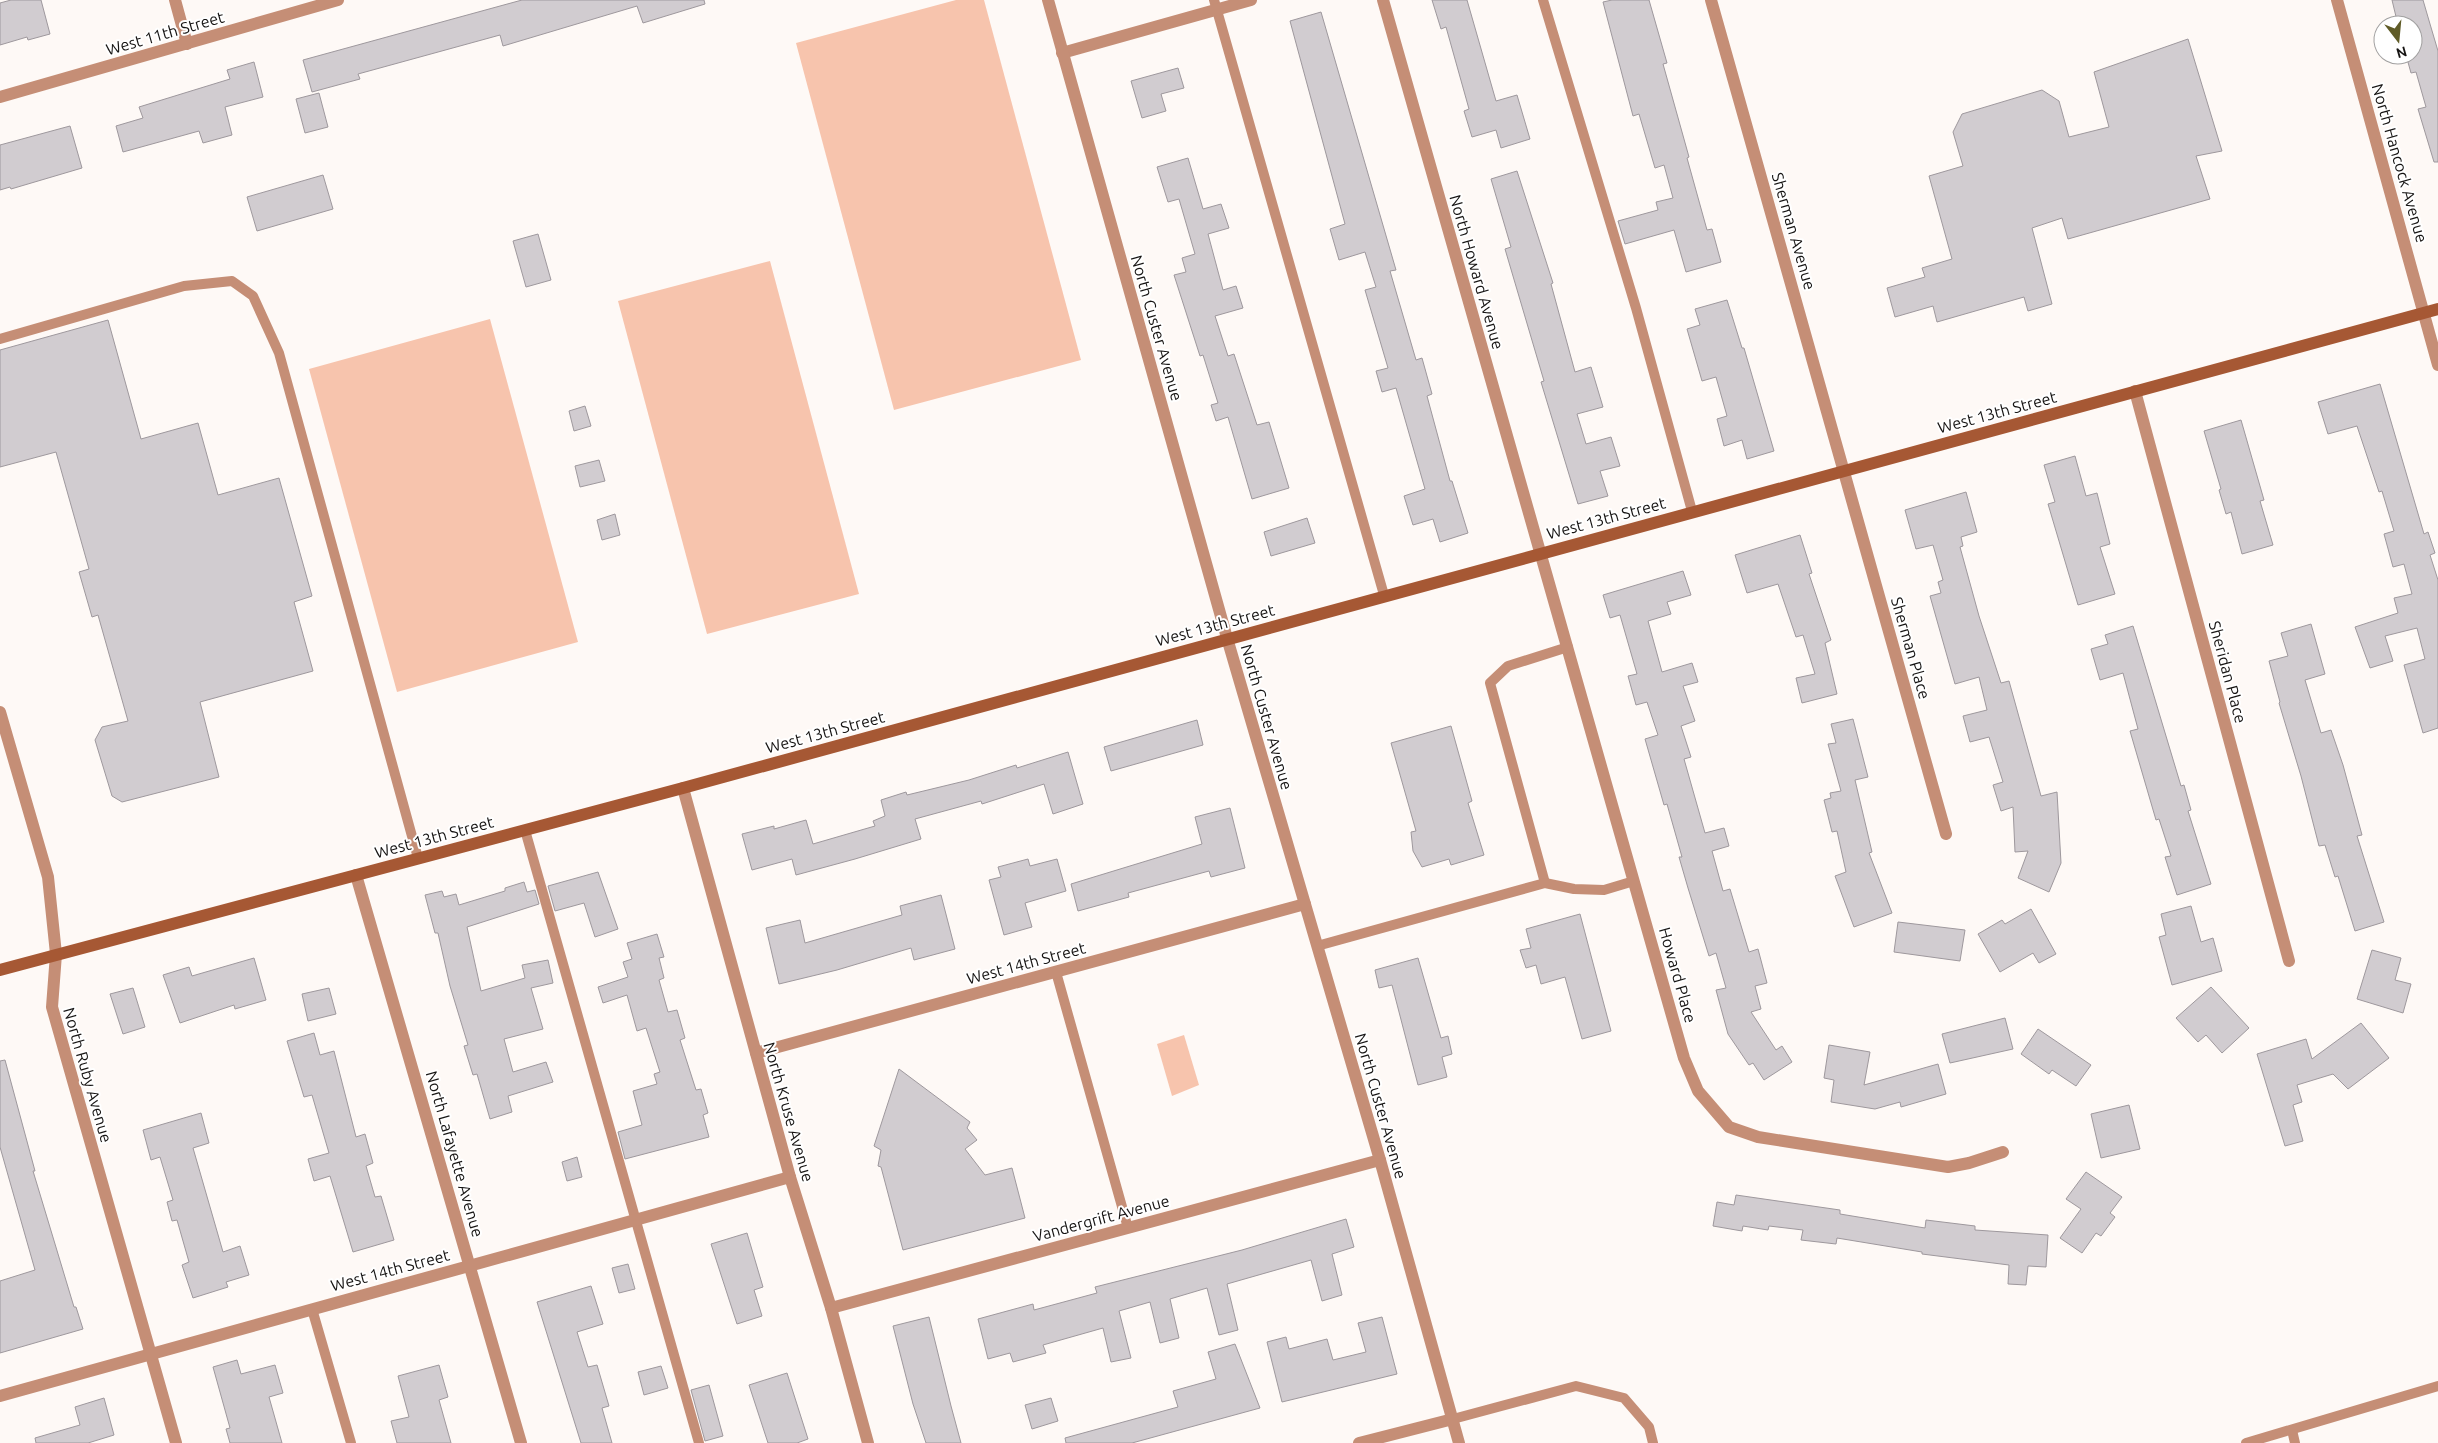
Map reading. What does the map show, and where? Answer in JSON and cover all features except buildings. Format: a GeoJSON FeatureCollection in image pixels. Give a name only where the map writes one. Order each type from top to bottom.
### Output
{"type":"FeatureCollection","features":[{"type":"Feature","properties":{"kind":"main road","name":"West 13th Street"},"geometry":{"type":"LineString","coordinates":[[0,970],[683,788],[1384,595],[2438,309]]}},
{"type":"Feature","properties":{"kind":"street"},"geometry":{"type":"LineString","coordinates":[[175,0],[187,44]]}},
{"type":"Feature","properties":{"kind":"street","name":"West 11th Street"},"geometry":{"type":"LineString","coordinates":[[0,98],[338,0]]}},
{"type":"Feature","properties":{"kind":"street","name":"North Custer Avenue"},"geometry":{"type":"LineString","coordinates":[[1048,0],[1227,638],[1380,1160],[1459,1443]]}},
{"type":"Feature","properties":{"kind":"street"},"geometry":{"type":"LineString","coordinates":[[1062,53],[1216,5],[1251,0]]}},
{"type":"Feature","properties":{"kind":"street","name":"North Howard Avenue"},"geometry":{"type":"LineString","coordinates":[[1383,0],[1540,553]]}},
{"type":"Feature","properties":{"kind":"street","name":"Sherman Avenue"},"geometry":{"type":"LineString","coordinates":[[1711,0],[1844,470]]}},
{"type":"Feature","properties":{"kind":"street","name":"North Hancock Avenue"},"geometry":{"type":"LineString","coordinates":[[2337,0],[2425,312],[2438,365]]}},
{"type":"Feature","properties":{"kind":"street","name":"Sheridan Place"},"geometry":{"type":"LineString","coordinates":[[2135,391],[2289,961]]}},
{"type":"Feature","properties":{"kind":"street","name":"Sherman Place"},"geometry":{"type":"LineString","coordinates":[[1844,470],[1946,834]]}},
{"type":"Feature","properties":{"kind":"street","name":"Howard Place"},"geometry":{"type":"LineString","coordinates":[[1540,553],[1684,1058],[1698,1091],[1729,1127],[1758,1137],[1948,1167],[2003,1152]]}},
{"type":"Feature","properties":{"kind":"street","name":"North Ruby Avenue"},"geometry":{"type":"LineString","coordinates":[[0,712],[48,876],[56,954],[52,1007],[176,1443]]}},
{"type":"Feature","properties":{"kind":"street","name":"North Kruse Avenue"},"geometry":{"type":"LineString","coordinates":[[683,788],[790,1177],[831,1308],[868,1443]]}},
{"type":"Feature","properties":{"kind":"street","name":"North Lafayette Avenue"},"geometry":{"type":"LineString","coordinates":[[356,875],[521,1443]]}},
{"type":"Feature","properties":{"kind":"street","name":"West 14th Street"},"geometry":{"type":"LineString","coordinates":[[756,1053],[1305,904]]}},
{"type":"Feature","properties":{"kind":"street","name":"Vandergrift Avenue"},"geometry":{"type":"LineString","coordinates":[[831,1308],[1380,1160]]}},
{"type":"Feature","properties":{"kind":"street","name":"West 14th Street"},"geometry":{"type":"LineString","coordinates":[[0,1396],[790,1177]]}},
{"type":"Feature","properties":{"kind":"street"},"geometry":{"type":"LineString","coordinates":[[1359,1443],[1452,1419]]}},
{"type":"Feature","properties":{"kind":"lane"},"geometry":{"type":"LineString","coordinates":[[1543,0],[1636,308],[1692,511]]}},
{"type":"Feature","properties":{"kind":"lane"},"geometry":{"type":"LineString","coordinates":[[1216,5],[1384,595]]}},
{"type":"Feature","properties":{"kind":"lane"},"geometry":{"type":"LineString","coordinates":[[0,339],[184,286],[232,281],[253,296],[279,353],[418,858]]}},
{"type":"Feature","properties":{"kind":"lane"},"geometry":{"type":"LineString","coordinates":[[1545,883],[1490,683],[1508,666],[1568,647]]}},
{"type":"Feature","properties":{"kind":"lane"},"geometry":{"type":"LineString","coordinates":[[525,830],[699,1443]]}},
{"type":"Feature","properties":{"kind":"lane"},"geometry":{"type":"LineString","coordinates":[[1318,946],[1545,883],[1574,889],[1604,890],[1634,881]]}},
{"type":"Feature","properties":{"kind":"lane"},"geometry":{"type":"LineString","coordinates":[[1056,972],[1128,1228]]}},
{"type":"Feature","properties":{"kind":"lane"},"geometry":{"type":"LineString","coordinates":[[312,1309],[350,1443]]}},
{"type":"Feature","properties":{"kind":"lane"},"geometry":{"type":"LineString","coordinates":[[1452,1419],[1576,1386],[1624,1398],[1649,1428],[1653,1443]]}},
{"type":"Feature","properties":{"kind":"lane"},"geometry":{"type":"LineString","coordinates":[[2246,1443],[2438,1386]]}},
{"type":"Feature","properties":{"kind":"lane"},"geometry":{"type":"LineString","coordinates":[[2292,1430],[2295,1443]]}},
{"type":"Feature","properties":{"kind":"shaded area"},"geometry":{"type":"Polygon","coordinates":[[[956,0],[984,0],[1081,360],[894,410],[796,43],[956,0]]]}},
{"type":"Feature","properties":{"kind":"shaded area"},"geometry":{"type":"Polygon","coordinates":[[[770,261],[859,594],[707,634],[618,301],[770,261]]]}},
{"type":"Feature","properties":{"kind":"shaded area"},"geometry":{"type":"Polygon","coordinates":[[[490,319],[578,642],[397,692],[309,369],[490,319]]]}},
{"type":"Feature","properties":{"kind":"shaded area"},"geometry":{"type":"Polygon","coordinates":[[[1184,1035],[1199,1085],[1172,1096],[1157,1044],[1184,1035]]]}}]}
